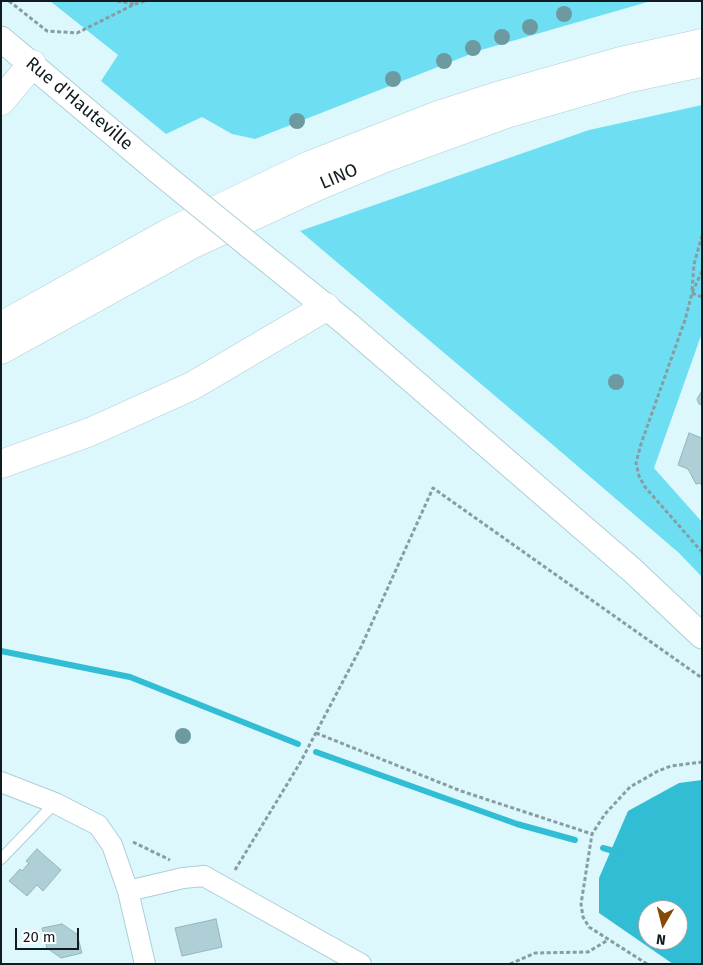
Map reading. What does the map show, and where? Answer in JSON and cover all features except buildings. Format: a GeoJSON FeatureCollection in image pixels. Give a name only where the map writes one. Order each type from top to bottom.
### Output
{"type":"FeatureCollection","features":[{"type":"Feature","properties":{"kind":"highway","name":"LINO"},"geometry":{"type":"LineString","coordinates":[[1,326],[170,232],[310,165],[438,115],[497,96],[621,61],[702,42]]}},
{"type":"Feature","properties":{"kind":"highway","name":"LINO"},"geometry":{"type":"LineString","coordinates":[[1,350],[193,244],[318,186],[385,158],[506,114],[630,78],[702,63]]}},
{"type":"Feature","properties":{"kind":"highway"},"geometry":{"type":"LineString","coordinates":[[1,100],[32,64]]}},
{"type":"Feature","properties":{"kind":"highway"},"geometry":{"type":"LineString","coordinates":[[1,464],[90,432],[192,386],[326,307]]}},
{"type":"Feature","properties":{"kind":"street","name":"Rue d'Hauteville"},"geometry":{"type":"LineString","coordinates":[[1,39],[157,170],[346,322],[632,570],[702,636]]}},
{"type":"Feature","properties":{"kind":"street"},"geometry":{"type":"LineString","coordinates":[[1,782],[55,803],[98,825],[112,845],[128,891],[145,964]]}},
{"type":"Feature","properties":{"kind":"street"},"geometry":{"type":"LineString","coordinates":[[128,891],[183,878],[204,876],[361,964]]}},
{"type":"Feature","properties":{"kind":"lane"},"geometry":{"type":"LineString","coordinates":[[1,859],[55,803]]}},
{"type":"Feature","properties":{"kind":"path"},"geometry":{"type":"LineString","coordinates":[[9,1],[47,31],[77,33],[135,4],[145,1]]}},
{"type":"Feature","properties":{"kind":"path"},"geometry":{"type":"LineString","coordinates":[[117,1],[135,4]]}},
{"type":"Feature","properties":{"kind":"path"},"geometry":{"type":"LineString","coordinates":[[692,293],[694,264],[702,236]]}},
{"type":"Feature","properties":{"kind":"path"},"geometry":{"type":"LineString","coordinates":[[702,272],[692,293],[636,463],[639,476],[645,487],[702,552]]}},
{"type":"Feature","properties":{"kind":"path"},"geometry":{"type":"LineString","coordinates":[[692,293],[702,297]]}},
{"type":"Feature","properties":{"kind":"path"},"geometry":{"type":"LineString","coordinates":[[224,888],[300,763],[316,733],[361,647],[434,488],[702,678]]}},
{"type":"Feature","properties":{"kind":"path"},"geometry":{"type":"LineString","coordinates":[[316,733],[461,791],[592,834]]}},
{"type":"Feature","properties":{"kind":"path"},"geometry":{"type":"LineString","coordinates":[[647,964],[589,928],[583,917],[581,904],[592,834],[605,814],[630,787],[671,766],[702,762]]}},
{"type":"Feature","properties":{"kind":"path"},"geometry":{"type":"LineString","coordinates":[[98,825],[204,876]]}},
{"type":"Feature","properties":{"kind":"path"},"geometry":{"type":"LineString","coordinates":[[510,964],[535,953],[588,952],[608,940]]}},
{"type":"Feature","properties":{"kind":"shaded area"},"geometry":{"type":"Polygon","coordinates":[[[50,1],[651,1],[481,50],[255,139],[232,134],[202,117],[166,134],[101,81],[118,55],[50,1]]]}},
{"type":"Feature","properties":{"kind":"shaded area"},"geometry":{"type":"Polygon","coordinates":[[[702,105],[702,333],[654,468],[702,522],[702,577],[679,553],[300,231],[589,130],[702,105]]]}},
{"type":"Feature","properties":{"kind":"shaded area"},"geometry":{"type":"Polygon","coordinates":[[[702,780],[702,964],[673,964],[653,950],[688,950],[688,900],[638,900],[638,940],[599,913],[599,878],[628,811],[679,783],[702,780]]]}},
{"type":"Feature","properties":{"kind":"waterway"},"geometry":{"type":"LineString","coordinates":[[1,651],[130,677],[298,744]]}},
{"type":"Feature","properties":{"kind":"waterway"},"geometry":{"type":"LineString","coordinates":[[316,752],[517,824],[575,840]]}},
{"type":"Feature","properties":{"kind":"waterway"},"geometry":{"type":"LineString","coordinates":[[603,848],[617,852]]}}]}
